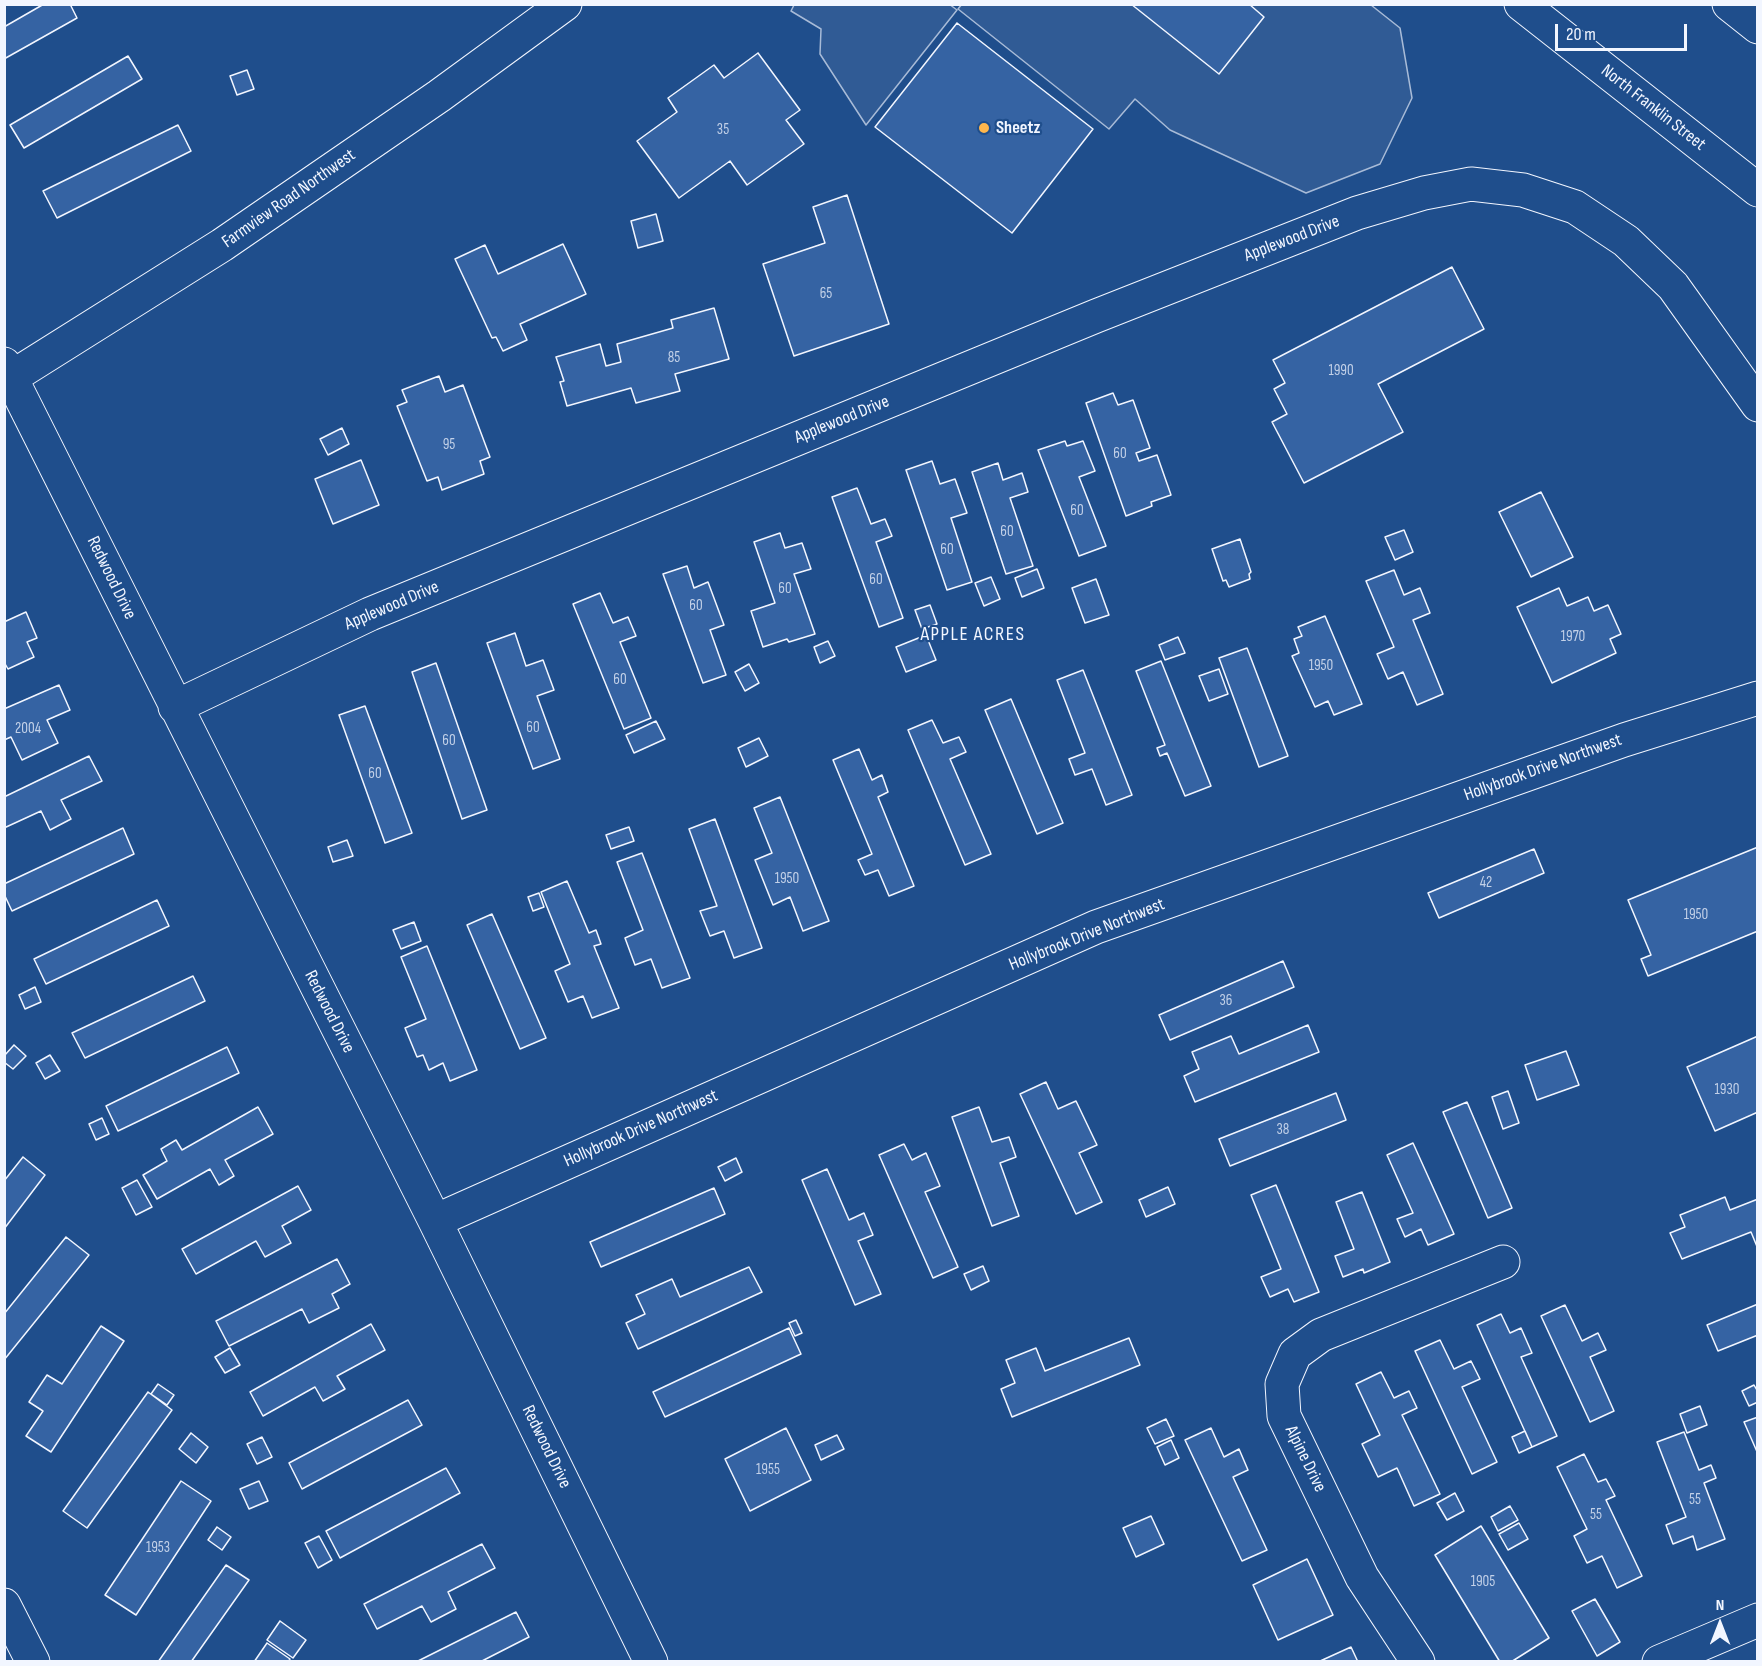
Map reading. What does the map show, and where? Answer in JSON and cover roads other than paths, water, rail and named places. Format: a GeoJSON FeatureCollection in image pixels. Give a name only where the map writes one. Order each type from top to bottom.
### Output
{"type":"FeatureCollection","features":[{"type":"Feature","properties":{"kind":"street","name":"Farmview Road Northwest"},"geometry":{"type":"LineString","coordinates":[[7,375],[222,245],[439,96],[565,4]]}},
{"type":"Feature","properties":{"kind":"street","name":"North Franklin Street"},"geometry":{"type":"LineString","coordinates":[[1521,4],[1758,190]]}},
{"type":"Feature","properties":{"kind":"street"},"geometry":{"type":"LineString","coordinates":[[1729,4],[1758,27]]}},
{"type":"Feature","properties":{"kind":"street","name":"Applewood Drive"},"geometry":{"type":"LineString","coordinates":[[175,707],[370,614],[1085,320],[1357,213],[1424,193],[1471,184],[1523,190],[1575,207],[1626,241],[1673,286],[1758,405]]}},
{"type":"Feature","properties":{"kind":"street","name":"Redwood Drive"},"geometry":{"type":"LineString","coordinates":[[7,375],[435,1221],[651,1662]]}},
{"type":"Feature","properties":{"kind":"street","name":"Hollybrook Drive Northwest"},"geometry":{"type":"LineString","coordinates":[[435,1221],[1096,927],[1624,740],[1758,698]]}},
{"type":"Feature","properties":{"kind":"street","name":"Alpine Drive"},"geometry":{"type":"LineString","coordinates":[[1418,1662],[1357,1566],[1284,1416],[1282,1384],[1295,1354],[1321,1335],[1503,1262]]}},
{"type":"Feature","properties":{"kind":"street"},"geometry":{"type":"LineString","coordinates":[[4,1605],[33,1662]]}},
{"type":"Feature","properties":{"kind":"street"},"geometry":{"type":"LineString","coordinates":[[1659,1662],[1758,1620]]}},
{"type":"Feature","properties":{"kind":"place","name":"Sheetz"},"geometry":{"type":"Point","coordinates":[984,128]}},
{"type":"Feature","properties":{"kind":"district","name":"APPLE ACRES"},"geometry":{"type":"Point","coordinates":[973,635]}}]}
